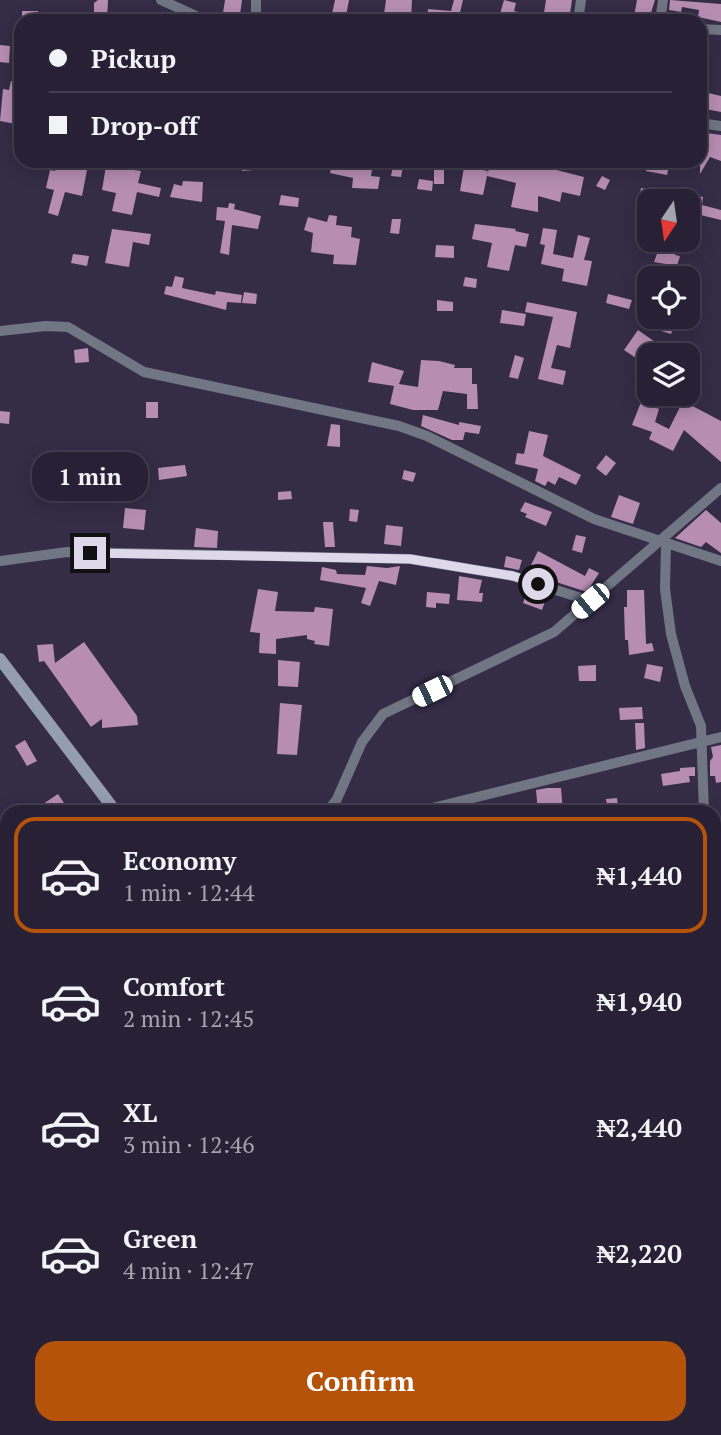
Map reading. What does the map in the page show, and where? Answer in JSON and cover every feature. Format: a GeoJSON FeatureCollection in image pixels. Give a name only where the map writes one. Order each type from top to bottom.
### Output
{"type":"FeatureCollection","features":[{"type":"Feature","properties":{"kind":"street"},"geometry":{"type":"LineString","coordinates":[[161,0],[192,14]]}},
{"type":"Feature","properties":{"kind":"street"},"geometry":{"type":"LineString","coordinates":[[0,331],[46,326],[68,327],[144,372],[399,426],[427,436],[594,519],[721,561]]}},
{"type":"Feature","properties":{"kind":"street"},"geometry":{"type":"LineString","coordinates":[[332,805],[362,742],[383,714],[554,632],[662,543],[721,488]]}},
{"type":"Feature","properties":{"kind":"street"},"geometry":{"type":"LineString","coordinates":[[662,543],[671,634],[682,675],[701,726],[704,805]]}},
{"type":"Feature","properties":{"kind":"street"},"geometry":{"type":"LineString","coordinates":[[0,561],[67,552],[410,559],[513,576],[590,601]]}},
{"type":"Feature","properties":{"kind":"street"},"geometry":{"type":"LineString","coordinates":[[0,659],[111,805]]}},
{"type":"Feature","properties":{"kind":"street"},"geometry":{"type":"LineString","coordinates":[[445,805],[721,737]]}},
{"type":"Feature","properties":{"kind":"building"},"geometry":{"type":"Polygon","coordinates":[[[108,0],[107,14],[94,14],[94,3],[108,0]]]}},
{"type":"Feature","properties":{"kind":"building"},"geometry":{"type":"Polygon","coordinates":[[[225,0],[242,0],[240,14],[223,13],[225,0]]]}},
{"type":"Feature","properties":{"kind":"building"},"geometry":{"type":"Polygon","coordinates":[[[335,0],[349,0],[346,14],[332,14],[335,0]]]}},
{"type":"Feature","properties":{"kind":"building"},"geometry":{"type":"Polygon","coordinates":[[[386,0],[412,0],[411,14],[384,14],[386,0]]]}},
{"type":"Feature","properties":{"kind":"building"},"geometry":{"type":"Polygon","coordinates":[[[454,0],[463,0],[460,14],[428,14],[428,9],[451,11],[454,0]]]}},
{"type":"Feature","properties":{"kind":"building"},"geometry":{"type":"Polygon","coordinates":[[[504,0],[516,3],[514,11],[522,13],[522,14],[500,14],[504,0]]]}},
{"type":"Feature","properties":{"kind":"building"},"geometry":{"type":"Polygon","coordinates":[[[546,0],[572,0],[570,14],[544,14],[546,0]]]}},
{"type":"Feature","properties":{"kind":"building"},"geometry":{"type":"Polygon","coordinates":[[[637,0],[655,0],[651,14],[634,14],[637,0]]]}},
{"type":"Feature","properties":{"kind":"building"},"geometry":{"type":"Polygon","coordinates":[[[670,0],[721,4],[721,22],[707,19],[707,14],[698,14],[699,10],[682,7],[681,12],[669,10],[670,0]]]}},
{"type":"Feature","properties":{"kind":"building"},"geometry":{"type":"Polygon","coordinates":[[[22,11],[38,11],[38,14],[22,14],[22,11]]]}},
{"type":"Feature","properties":{"kind":"building"},"geometry":{"type":"Polygon","coordinates":[[[0,45],[10,46],[9,63],[0,62],[0,45]]]}},
{"type":"Feature","properties":{"kind":"building"},"geometry":{"type":"Polygon","coordinates":[[[11,81],[14,82],[14,124],[0,121],[3,89],[9,90],[11,81]]]}},
{"type":"Feature","properties":{"kind":"building"},"geometry":{"type":"Polygon","coordinates":[[[707,93],[721,96],[721,112],[707,109],[707,93]]]}},
{"type":"Feature","properties":{"kind":"building"},"geometry":{"type":"Polygon","coordinates":[[[707,133],[721,135],[721,161],[710,157],[707,162],[707,133]]]}},
{"type":"Feature","properties":{"kind":"building"},"geometry":{"type":"Polygon","coordinates":[[[56,168],[87,170],[82,196],[65,192],[58,216],[48,213],[54,190],[46,188],[50,170],[55,171],[56,168]]]}},
{"type":"Feature","properties":{"kind":"building"},"geometry":{"type":"Polygon","coordinates":[[[106,168],[141,171],[138,183],[161,188],[159,197],[137,192],[132,215],[112,211],[116,193],[102,190],[106,168]]]}},
{"type":"Feature","properties":{"kind":"building"},"geometry":{"type":"Polygon","coordinates":[[[331,168],[372,168],[371,176],[380,177],[378,189],[352,188],[353,178],[330,173],[331,168]]]}},
{"type":"Feature","properties":{"kind":"building"},"geometry":{"type":"Polygon","coordinates":[[[393,168],[403,168],[401,177],[391,176],[393,168]]]}},
{"type":"Feature","properties":{"kind":"building"},"geometry":{"type":"Polygon","coordinates":[[[434,168],[444,168],[444,184],[434,184],[434,168]]]}},
{"type":"Feature","properties":{"kind":"building"},"geometry":{"type":"Polygon","coordinates":[[[464,168],[488,171],[483,195],[460,191],[464,168]]]}},
{"type":"Feature","properties":{"kind":"building"},"geometry":{"type":"Polygon","coordinates":[[[489,168],[549,168],[584,177],[580,196],[562,192],[560,202],[538,196],[538,212],[511,207],[516,183],[487,176],[489,168]]]}},
{"type":"Feature","properties":{"kind":"building"},"geometry":{"type":"Polygon","coordinates":[[[647,168],[668,168],[667,175],[646,171],[647,168]]]}},
{"type":"Feature","properties":{"kind":"building"},"geometry":{"type":"Polygon","coordinates":[[[602,176],[610,180],[605,190],[596,186],[602,176]]]}},
{"type":"Feature","properties":{"kind":"building"},"geometry":{"type":"Polygon","coordinates":[[[419,179],[433,181],[432,191],[417,189],[419,179]]]}},
{"type":"Feature","properties":{"kind":"building"},"geometry":{"type":"Polygon","coordinates":[[[183,181],[203,182],[202,202],[170,197],[174,184],[182,186],[183,181]]]}},
{"type":"Feature","properties":{"kind":"building"},"geometry":{"type":"Polygon","coordinates":[[[281,195],[299,198],[298,207],[279,205],[281,195]]]}},
{"type":"Feature","properties":{"kind":"building"},"geometry":{"type":"Polygon","coordinates":[[[700,196],[703,197],[702,205],[721,210],[721,220],[700,215],[700,196]]]}},
{"type":"Feature","properties":{"kind":"building"},"geometry":{"type":"Polygon","coordinates":[[[229,203],[235,204],[234,209],[261,216],[258,229],[232,225],[229,255],[220,253],[225,221],[216,220],[217,207],[228,208],[229,203]]]}},
{"type":"Feature","properties":{"kind":"building"},"geometry":{"type":"Polygon","coordinates":[[[329,215],[337,216],[336,225],[352,227],[351,237],[360,239],[356,265],[333,264],[334,255],[311,252],[313,233],[304,230],[308,217],[327,222],[329,215]]]}},
{"type":"Feature","properties":{"kind":"building"},"geometry":{"type":"Polygon","coordinates":[[[392,219],[401,219],[399,234],[390,233],[392,219]]]}},
{"type":"Feature","properties":{"kind":"building"},"geometry":{"type":"Polygon","coordinates":[[[475,224],[516,229],[515,231],[529,234],[526,247],[515,245],[509,271],[487,267],[492,243],[472,239],[475,224]]]}},
{"type":"Feature","properties":{"kind":"building"},"geometry":{"type":"Polygon","coordinates":[[[543,228],[557,230],[553,254],[573,258],[578,235],[590,238],[584,260],[592,261],[587,286],[562,281],[564,269],[541,264],[545,245],[540,244],[543,228]]]}},
{"type":"Feature","properties":{"kind":"building"},"geometry":{"type":"Polygon","coordinates":[[[112,229],[151,234],[149,245],[133,242],[129,267],[105,263],[112,229]]]}},
{"type":"Feature","properties":{"kind":"building"},"geometry":{"type":"Polygon","coordinates":[[[436,245],[454,246],[454,258],[435,257],[436,245]]]}},
{"type":"Feature","properties":{"kind":"building"},"geometry":{"type":"Polygon","coordinates":[[[658,252],[676,252],[675,255],[680,256],[677,266],[654,262],[658,252]]]}},
{"type":"Feature","properties":{"kind":"building"},"geometry":{"type":"Polygon","coordinates":[[[73,254],[89,256],[87,266],[71,263],[73,254]]]}},
{"type":"Feature","properties":{"kind":"building"},"geometry":{"type":"Polygon","coordinates":[[[175,276],[184,278],[182,288],[215,295],[216,291],[242,295],[241,303],[227,302],[226,310],[164,294],[166,286],[172,287],[175,276]]]}},
{"type":"Feature","properties":{"kind":"building"},"geometry":{"type":"Polygon","coordinates":[[[465,277],[477,279],[476,288],[463,286],[465,277]]]}},
{"type":"Feature","properties":{"kind":"building"},"geometry":{"type":"Polygon","coordinates":[[[244,292],[257,294],[256,304],[242,303],[244,292]]]}},
{"type":"Feature","properties":{"kind":"building"},"geometry":{"type":"Polygon","coordinates":[[[608,294],[632,300],[629,309],[606,303],[608,294]]]}},
{"type":"Feature","properties":{"kind":"building"},"geometry":{"type":"Polygon","coordinates":[[[437,300],[453,302],[453,311],[437,311],[437,300]]]}},
{"type":"Feature","properties":{"kind":"building"},"geometry":{"type":"Polygon","coordinates":[[[527,302],[577,312],[570,348],[557,345],[551,368],[566,371],[563,385],[538,379],[553,317],[525,312],[527,302]]]}},
{"type":"Feature","properties":{"kind":"building"},"geometry":{"type":"Polygon","coordinates":[[[502,310],[526,314],[524,326],[500,323],[502,310]]]}},
{"type":"Feature","properties":{"kind":"building"},"geometry":{"type":"Polygon","coordinates":[[[662,329],[673,329],[671,334],[661,331],[662,329]]]}},
{"type":"Feature","properties":{"kind":"building"},"geometry":{"type":"Polygon","coordinates":[[[638,330],[657,343],[637,343],[637,359],[624,350],[638,330]]]}},
{"type":"Feature","properties":{"kind":"building"},"geometry":{"type":"Polygon","coordinates":[[[88,348],[89,362],[75,363],[74,350],[88,348]]]}},
{"type":"Feature","properties":{"kind":"building"},"geometry":{"type":"Polygon","coordinates":[[[515,355],[524,358],[518,379],[509,377],[515,355]]]}},
{"type":"Feature","properties":{"kind":"building"},"geometry":{"type":"Polygon","coordinates":[[[421,360],[439,361],[455,365],[454,368],[472,368],[472,384],[477,384],[478,409],[467,409],[467,394],[443,391],[438,410],[413,410],[390,404],[394,386],[368,382],[372,362],[404,371],[399,384],[418,387],[421,360]]]}},
{"type":"Feature","properties":{"kind":"building"},"geometry":{"type":"Polygon","coordinates":[[[146,402],[158,402],[158,418],[146,418],[146,402]]]}},
{"type":"Feature","properties":{"kind":"building"},"geometry":{"type":"Polygon","coordinates":[[[639,406],[659,409],[655,422],[669,429],[680,406],[692,406],[721,421],[721,462],[684,430],[673,451],[649,439],[652,432],[632,425],[639,406]]]}},
{"type":"Feature","properties":{"kind":"building"},"geometry":{"type":"Polygon","coordinates":[[[0,411],[10,412],[9,424],[0,423],[0,411]]]}},
{"type":"Feature","properties":{"kind":"building"},"geometry":{"type":"Polygon","coordinates":[[[423,415],[459,425],[459,422],[481,426],[479,434],[465,432],[463,440],[452,440],[421,426],[423,415]]]}},
{"type":"Feature","properties":{"kind":"building"},"geometry":{"type":"Polygon","coordinates":[[[331,424],[340,425],[340,447],[327,446],[331,424]]]}},
{"type":"Feature","properties":{"kind":"building"},"geometry":{"type":"Polygon","coordinates":[[[529,431],[548,435],[543,456],[581,475],[576,485],[559,477],[555,485],[548,481],[545,486],[535,481],[538,469],[515,464],[517,453],[524,454],[529,431]]]}},
{"type":"Feature","properties":{"kind":"building"},"geometry":{"type":"Polygon","coordinates":[[[107,450],[127,451],[126,475],[106,474],[107,450]]]}},
{"type":"Feature","properties":{"kind":"building"},"geometry":{"type":"Polygon","coordinates":[[[606,455],[616,463],[606,476],[596,468],[606,455]]]}},
{"type":"Feature","properties":{"kind":"building"},"geometry":{"type":"Polygon","coordinates":[[[185,465],[187,476],[159,480],[158,468],[185,465]]]}},
{"type":"Feature","properties":{"kind":"building"},"geometry":{"type":"Polygon","coordinates":[[[404,470],[416,473],[413,482],[402,479],[404,470]]]}},
{"type":"Feature","properties":{"kind":"building"},"geometry":{"type":"Polygon","coordinates":[[[291,491],[292,499],[278,500],[278,492],[291,491]]]}},
{"type":"Feature","properties":{"kind":"building"},"geometry":{"type":"Polygon","coordinates":[[[619,495],[640,503],[633,524],[611,517],[619,495]]]}},
{"type":"Feature","properties":{"kind":"building"},"geometry":{"type":"Polygon","coordinates":[[[525,502],[552,512],[546,526],[525,517],[527,514],[520,511],[525,502]]]}},
{"type":"Feature","properties":{"kind":"building"},"geometry":{"type":"Polygon","coordinates":[[[125,508],[146,510],[144,530],[123,528],[125,508]]]}},
{"type":"Feature","properties":{"kind":"building"},"geometry":{"type":"Polygon","coordinates":[[[350,509],[359,510],[357,522],[349,521],[350,509]]]}},
{"type":"Feature","properties":{"kind":"building"},"geometry":{"type":"Polygon","coordinates":[[[706,510],[721,523],[721,553],[706,542],[701,547],[675,538],[706,510]]]}},
{"type":"Feature","properties":{"kind":"building"},"geometry":{"type":"Polygon","coordinates":[[[323,522],[333,522],[335,547],[325,547],[323,522]]]}},
{"type":"Feature","properties":{"kind":"building"},"geometry":{"type":"Polygon","coordinates":[[[386,525],[403,527],[401,546],[384,544],[386,525]]]}},
{"type":"Feature","properties":{"kind":"building"},"geometry":{"type":"Polygon","coordinates":[[[196,528],[218,531],[217,548],[194,547],[196,528]]]}},
{"type":"Feature","properties":{"kind":"building"},"geometry":{"type":"Polygon","coordinates":[[[576,535],[586,537],[582,553],[572,550],[576,535]]]}},
{"type":"Feature","properties":{"kind":"building"},"geometry":{"type":"Polygon","coordinates":[[[538,551],[585,576],[589,568],[599,573],[587,592],[550,580],[540,575],[543,570],[531,565],[538,551]]]}},
{"type":"Feature","properties":{"kind":"building"},"geometry":{"type":"Polygon","coordinates":[[[506,556],[522,560],[519,570],[504,567],[506,556]]]}},
{"type":"Feature","properties":{"kind":"building"},"geometry":{"type":"Polygon","coordinates":[[[367,566],[400,566],[396,585],[379,581],[370,606],[361,603],[366,588],[320,580],[322,567],[336,570],[337,574],[365,575],[367,566]]]}},
{"type":"Feature","properties":{"kind":"building"},"geometry":{"type":"Polygon","coordinates":[[[459,576],[482,580],[479,593],[483,593],[482,602],[457,600],[459,576]]]}},
{"type":"Feature","properties":{"kind":"building"},"geometry":{"type":"Polygon","coordinates":[[[258,589],[278,592],[275,611],[314,612],[315,607],[333,609],[329,646],[314,644],[315,641],[307,639],[307,635],[276,639],[276,654],[259,653],[260,633],[250,632],[258,589]]]}},
{"type":"Feature","properties":{"kind":"building"},"geometry":{"type":"Polygon","coordinates":[[[528,589],[547,595],[542,610],[523,603],[528,589]]]}},
{"type":"Feature","properties":{"kind":"building"},"geometry":{"type":"Polygon","coordinates":[[[627,590],[644,590],[646,644],[652,643],[654,651],[629,655],[628,640],[625,640],[624,607],[627,607],[627,590]]]}},
{"type":"Feature","properties":{"kind":"building"},"geometry":{"type":"Polygon","coordinates":[[[427,592],[450,594],[449,604],[436,603],[436,608],[426,607],[427,592]]]}},
{"type":"Feature","properties":{"kind":"building"},"geometry":{"type":"Polygon","coordinates":[[[84,642],[137,716],[138,725],[102,728],[102,719],[91,727],[44,661],[39,662],[37,645],[53,644],[55,663],[84,642]]]}},
{"type":"Feature","properties":{"kind":"building"},"geometry":{"type":"Polygon","coordinates":[[[278,660],[300,662],[298,687],[278,686],[278,660]]]}},
{"type":"Feature","properties":{"kind":"building"},"geometry":{"type":"Polygon","coordinates":[[[647,664],[663,667],[660,682],[644,678],[647,664]]]}},
{"type":"Feature","properties":{"kind":"building"},"geometry":{"type":"Polygon","coordinates":[[[596,665],[596,681],[579,681],[578,666],[596,665]]]}},
{"type":"Feature","properties":{"kind":"building"},"geometry":{"type":"Polygon","coordinates":[[[280,703],[302,705],[297,755],[277,754],[280,703]]]}},
{"type":"Feature","properties":{"kind":"building"},"geometry":{"type":"Polygon","coordinates":[[[642,707],[643,719],[620,720],[619,708],[642,707]]]}},
{"type":"Feature","properties":{"kind":"building"},"geometry":{"type":"Polygon","coordinates":[[[635,723],[644,723],[645,748],[636,750],[635,723]]]}},
{"type":"Feature","properties":{"kind":"building"},"geometry":{"type":"Polygon","coordinates":[[[25,740],[37,761],[27,766],[15,746],[25,740]]]}},
{"type":"Feature","properties":{"kind":"building"},"geometry":{"type":"Polygon","coordinates":[[[721,745],[721,782],[716,783],[715,776],[710,776],[710,761],[713,757],[711,747],[721,745]]]}},
{"type":"Feature","properties":{"kind":"building"},"geometry":{"type":"Polygon","coordinates":[[[695,767],[695,776],[689,776],[690,782],[663,786],[661,774],[695,767]]]}},
{"type":"Feature","properties":{"kind":"building"},"geometry":{"type":"Polygon","coordinates":[[[561,788],[562,805],[537,805],[536,790],[561,788]]]}},
{"type":"Feature","properties":{"kind":"building"},"geometry":{"type":"Polygon","coordinates":[[[58,794],[65,805],[42,805],[58,794]]]}},
{"type":"Feature","properties":{"kind":"building"},"geometry":{"type":"Polygon","coordinates":[[[617,798],[618,805],[607,805],[606,799],[617,798]]]}},
{"type":"Feature","properties":{"kind":"route"},"geometry":{"type":"LineString","coordinates":[[90,553],[410,559],[513,576],[538,584]]}}]}
